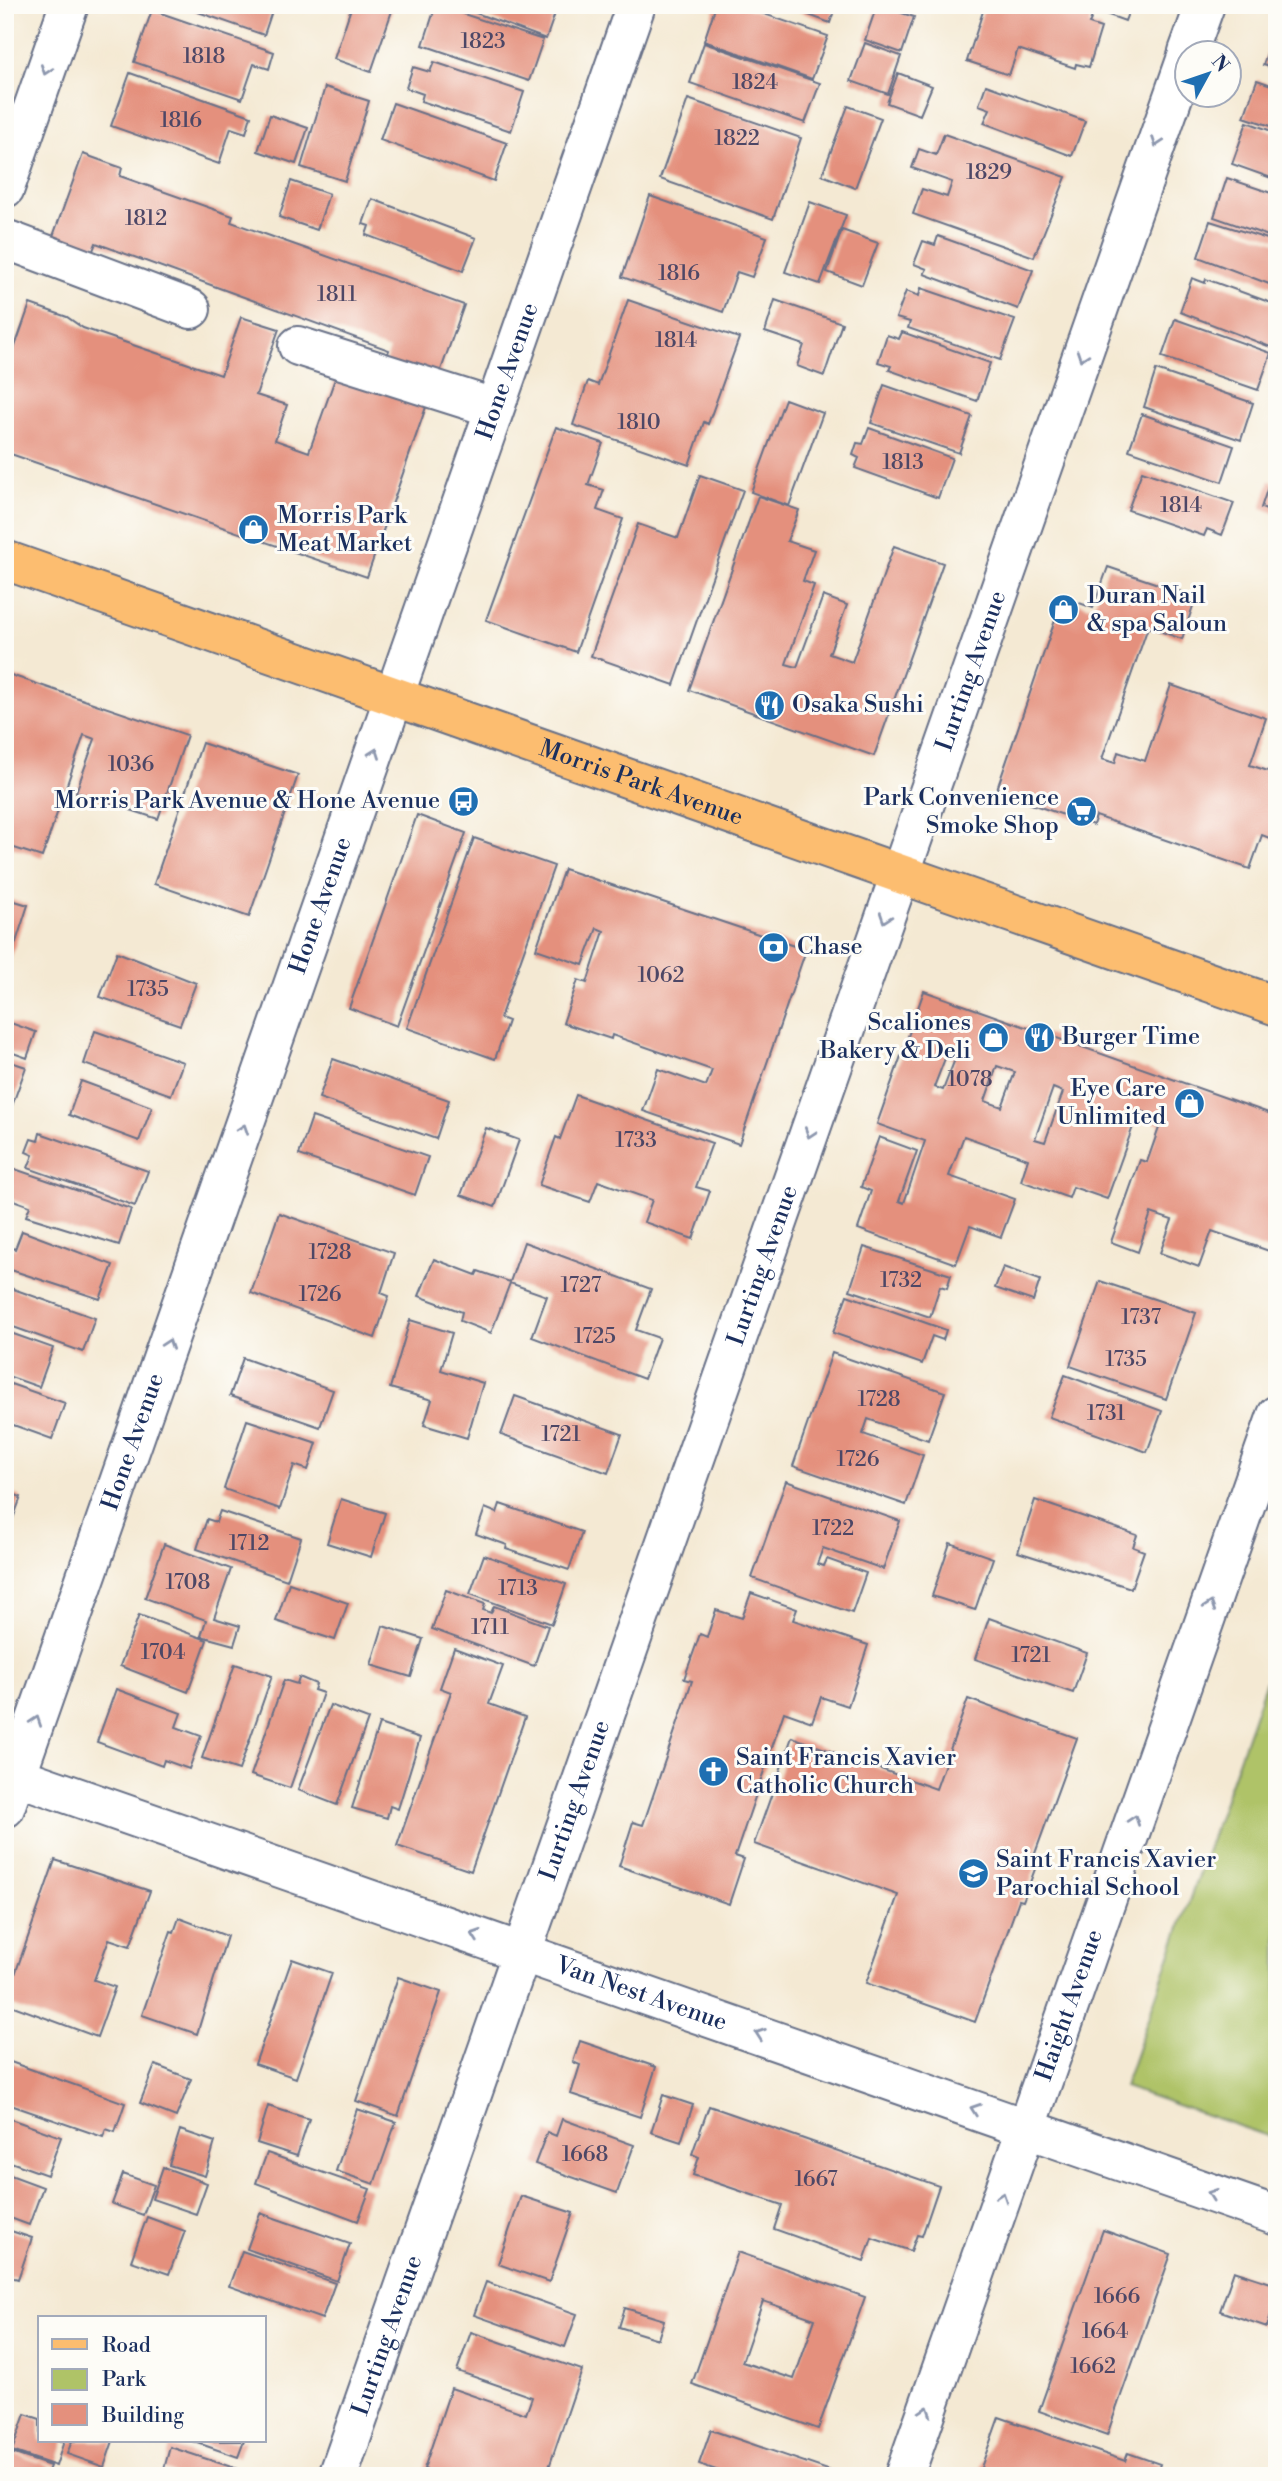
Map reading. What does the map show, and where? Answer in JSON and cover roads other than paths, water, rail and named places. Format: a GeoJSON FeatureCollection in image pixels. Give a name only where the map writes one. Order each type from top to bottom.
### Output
{"type":"FeatureCollection","features":[{"type":"Feature","properties":{"kind":"main road","name":"Morris Park Avenue"},"geometry":{"type":"LineString","coordinates":[[5,560],[1277,1006]]}},
{"type":"Feature","properties":{"kind":"street"},"geometry":{"type":"LineString","coordinates":[[5,188],[69,5]]}},
{"type":"Feature","properties":{"kind":"street","name":"Hone Avenue"},"geometry":{"type":"LineString","coordinates":[[9,1785],[395,696],[636,5]]}},
{"type":"Feature","properties":{"kind":"street","name":"Lurting Avenue"},"geometry":{"type":"LineString","coordinates":[[1193,38],[1205,5]]}},
{"type":"Feature","properties":{"kind":"street","name":"Lurting Avenue"},"geometry":{"type":"LineString","coordinates":[[338,2476],[1174,93]]}},
{"type":"Feature","properties":{"kind":"street"},"geometry":{"type":"LineString","coordinates":[[5,239],[191,309]]}},
{"type":"Feature","properties":{"kind":"street"},"geometry":{"type":"LineString","coordinates":[[298,346],[494,408]]}},
{"type":"Feature","properties":{"kind":"street","name":"Haight Avenue"},"geometry":{"type":"LineString","coordinates":[[904,2476],[1277,1415]]}},
{"type":"Feature","properties":{"kind":"street","name":"Van Nest Avenue"},"geometry":{"type":"LineString","coordinates":[[9,1785],[523,1951],[1277,2216]]}},
{"type":"Feature","properties":{"kind":"place","name":"Morris Park Meat Market"},"geometry":{"type":"Point","coordinates":[254,530]}},
{"type":"Feature","properties":{"kind":"place","name":"Duran Nail & spa Saloun"},"geometry":{"type":"Point","coordinates":[1064,610]}},
{"type":"Feature","properties":{"kind":"place","name":"Osaka Sushi"},"geometry":{"type":"Point","coordinates":[769,705]}},
{"type":"Feature","properties":{"kind":"place","name":"Morris Park Avenue & Hone Avenue"},"geometry":{"type":"Point","coordinates":[463,801]}},
{"type":"Feature","properties":{"kind":"place","name":"Park Convenience Smoke Shop"},"geometry":{"type":"Point","coordinates":[1082,812]}},
{"type":"Feature","properties":{"kind":"place","name":"Chase"},"geometry":{"type":"Point","coordinates":[774,947]}},
{"type":"Feature","properties":{"kind":"place","name":"Scaliones Bakery & Deli"},"geometry":{"type":"Point","coordinates":[994,1037]}},
{"type":"Feature","properties":{"kind":"place","name":"Burger Time"},"geometry":{"type":"Point","coordinates":[1039,1037]}},
{"type":"Feature","properties":{"kind":"place","name":"Eye Care Unlimited"},"geometry":{"type":"Point","coordinates":[1189,1103]}},
{"type":"Feature","properties":{"kind":"place","name":"Saint Francis Xavier Catholic Church"},"geometry":{"type":"Point","coordinates":[713,1772]}},
{"type":"Feature","properties":{"kind":"place","name":"Saint Francis Xavier Parochial School"},"geometry":{"type":"Point","coordinates":[973,1874]}}]}
